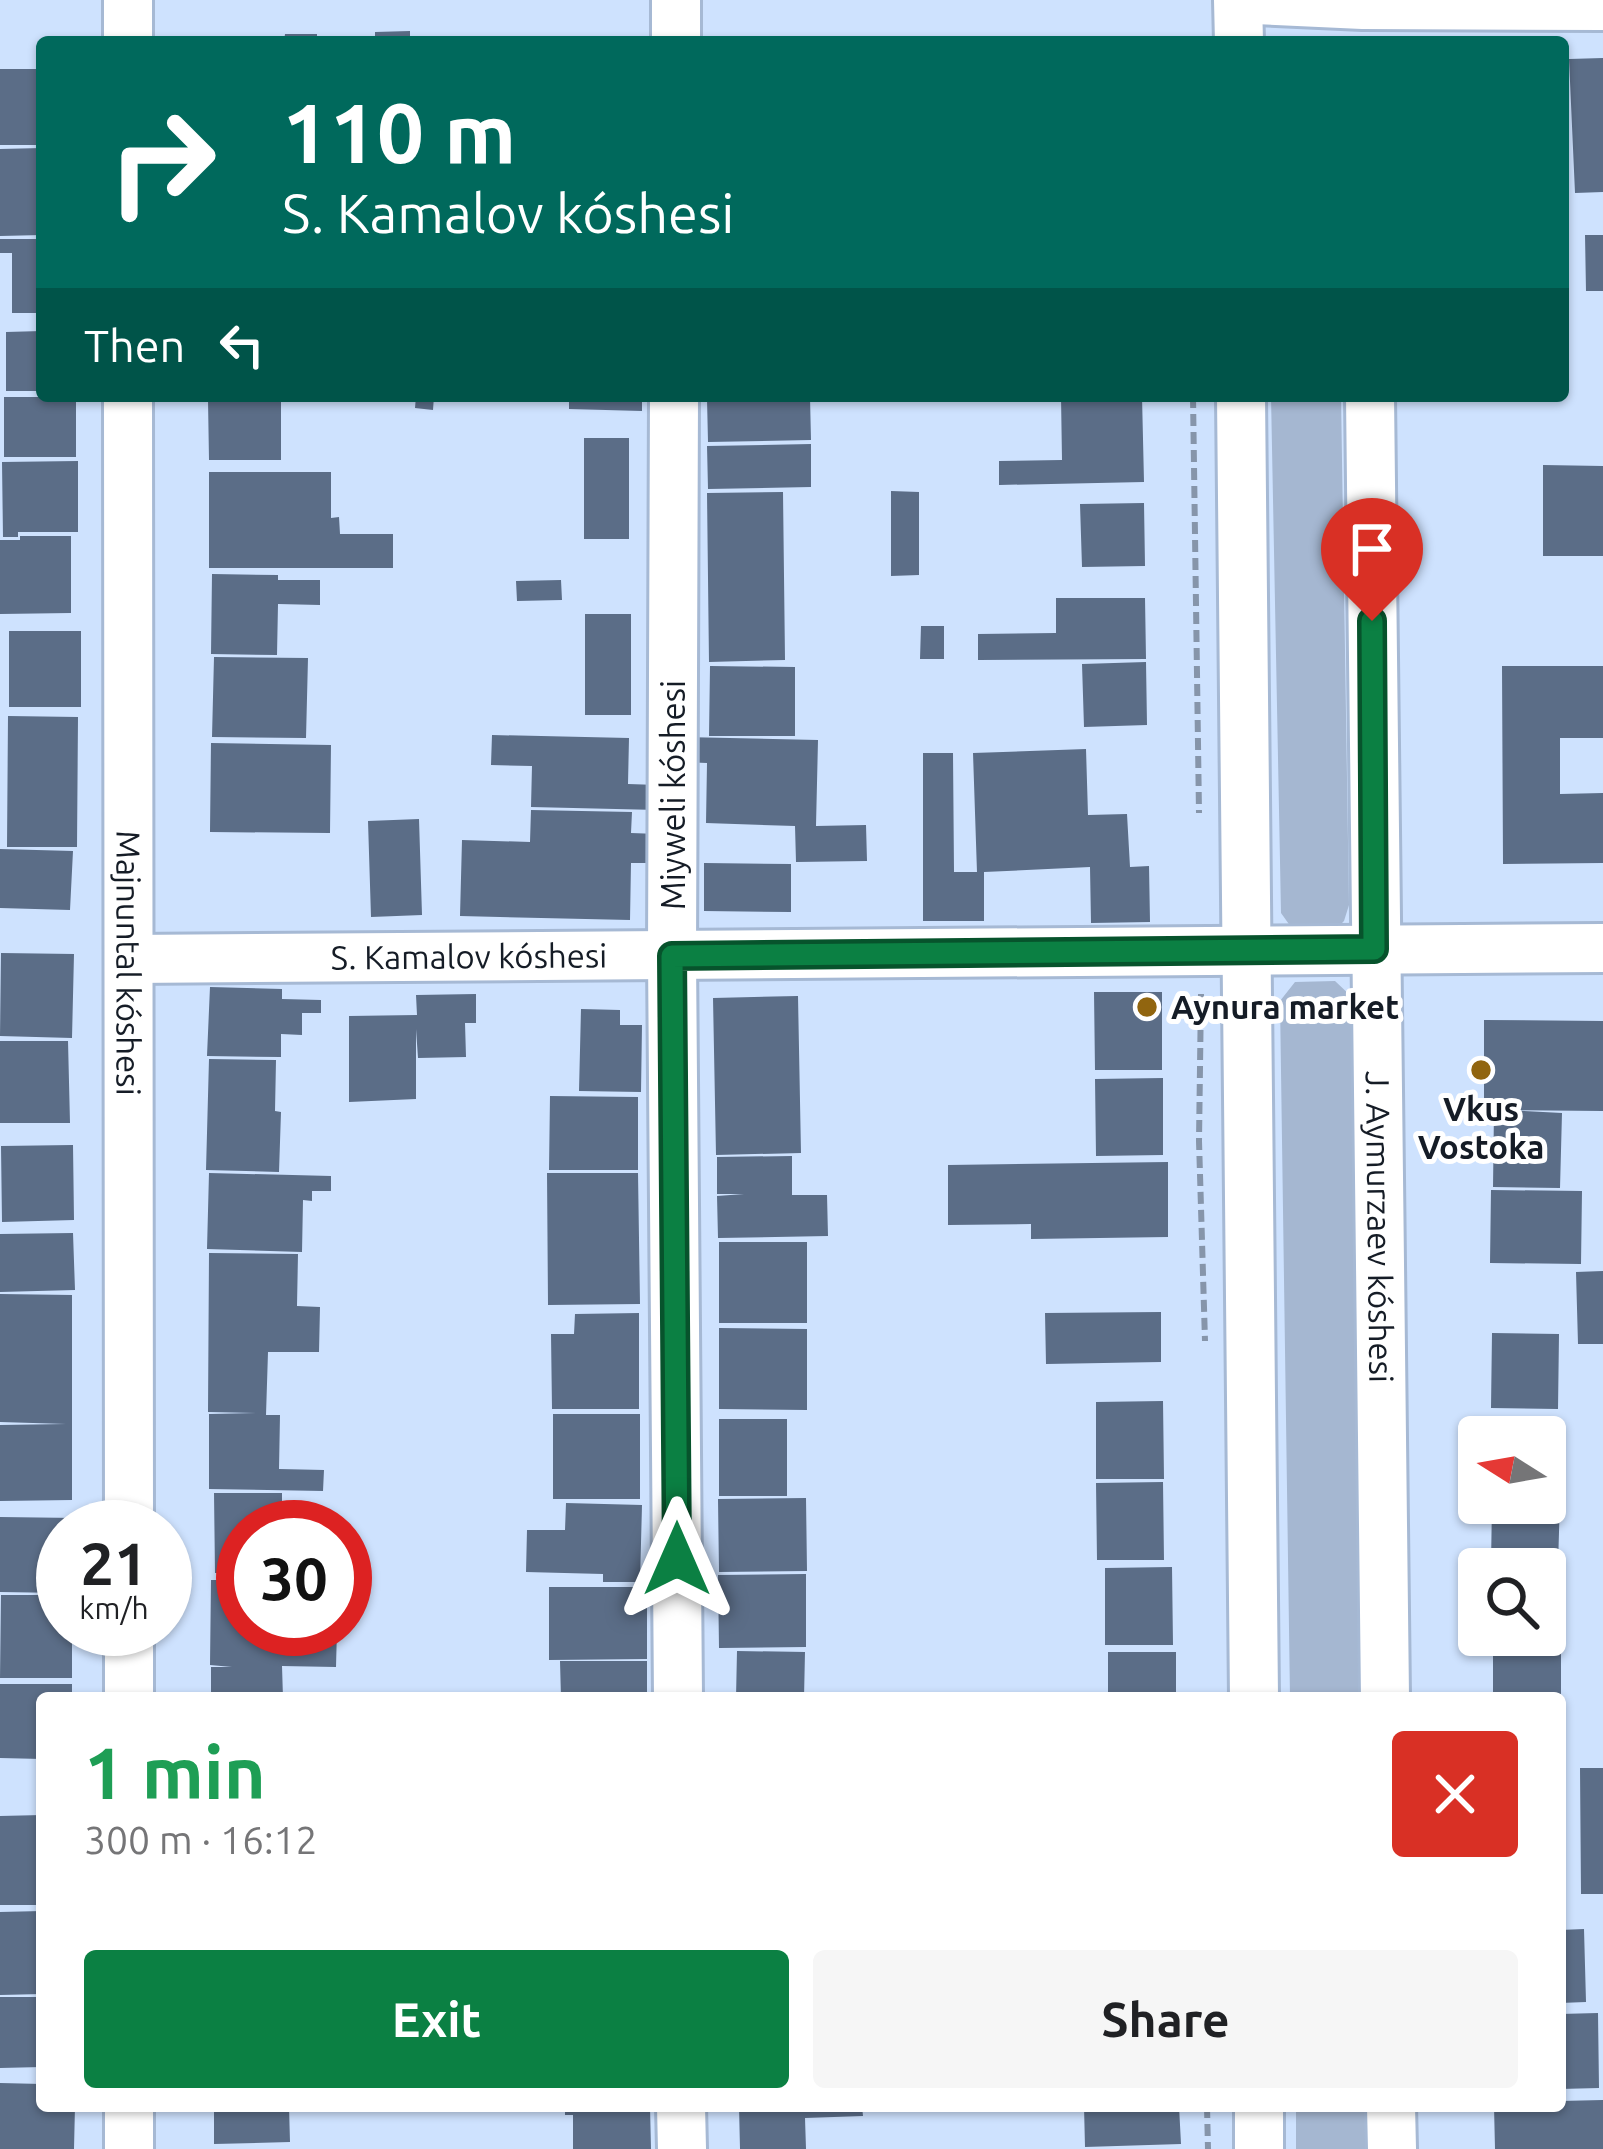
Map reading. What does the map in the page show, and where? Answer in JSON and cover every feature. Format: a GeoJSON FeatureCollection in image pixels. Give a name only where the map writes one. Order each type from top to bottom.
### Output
{"type":"FeatureCollection","features":[{"type":"Feature","properties":{"kind":"street"},"geometry":{"type":"LineString","coordinates":[[128,0],[128,36]]}},
{"type":"Feature","properties":{"kind":"street"},"geometry":{"type":"LineString","coordinates":[[676,0],[676,36]]}},
{"type":"Feature","properties":{"kind":"street"},"geometry":{"type":"LineString","coordinates":[[1238,0],[1239,36]]}},
{"type":"Feature","properties":{"kind":"street"},"geometry":{"type":"LineString","coordinates":[[1256,0],[1363,16],[1603,5]]}},
{"type":"Feature","properties":{"kind":"street","name":"Majnuntal kóshesi"},"geometry":{"type":"LineString","coordinates":[[128,402],[129,1500]]}},
{"type":"Feature","properties":{"kind":"street","name":"Miyweli kóshesi"},"geometry":{"type":"LineString","coordinates":[[674,402],[672,956],[678,1692]]}},
{"type":"Feature","properties":{"kind":"street"},"geometry":{"type":"LineString","coordinates":[[1241,402],[1254,1692]]}},
{"type":"Feature","properties":{"kind":"street","name":"J. Aymurzaev kóshesi"},"geometry":{"type":"LineString","coordinates":[[1370,402],[1385,1692]]}},
{"type":"Feature","properties":{"kind":"street","name":"S. Kamalov kóshesi"},"geometry":{"type":"LineString","coordinates":[[130,959],[1603,947]]}},
{"type":"Feature","properties":{"kind":"street"},"geometry":{"type":"LineString","coordinates":[[129,1656],[129,1692]]}},
{"type":"Feature","properties":{"kind":"street"},"geometry":{"type":"LineString","coordinates":[[129,2112],[129,2149]]}},
{"type":"Feature","properties":{"kind":"street"},"geometry":{"type":"LineString","coordinates":[[681,2112],[682,2149]]}},
{"type":"Feature","properties":{"kind":"street"},"geometry":{"type":"LineString","coordinates":[[1258,2112],[1259,2149]]}},
{"type":"Feature","properties":{"kind":"street"},"geometry":{"type":"LineString","coordinates":[[1391,2112],[1392,2149]]}},
{"type":"Feature","properties":{"kind":"path"},"geometry":{"type":"LineString","coordinates":[[1208,2112],[1208,2149]]}},
{"type":"Feature","properties":{"kind":"shaded area"},"geometry":{"type":"Polygon","coordinates":[[[1271,402],[1341,402],[1349,905],[1335,930],[1291,927],[1281,913],[1271,402]]]}},
{"type":"Feature","properties":{"kind":"shaded area"},"geometry":{"type":"Polygon","coordinates":[[[1335,981],[1353,998],[1364,1692],[1290,1692],[1280,1001],[1295,982],[1335,981]]]}},
{"type":"Feature","properties":{"kind":"shaded area"},"geometry":{"type":"Polygon","coordinates":[[[1296,2112],[1370,2112],[1371,2149],[1296,2149],[1296,2112]]]}},
{"type":"Feature","properties":{"kind":"building"},"geometry":{"type":"Polygon","coordinates":[[[410,31],[410,36],[375,36],[375,32],[410,31]]]}},
{"type":"Feature","properties":{"kind":"building"},"geometry":{"type":"Polygon","coordinates":[[[1603,58],[1603,192],[1575,193],[1569,59],[1603,58]]]}},
{"type":"Feature","properties":{"kind":"building"},"geometry":{"type":"Polygon","coordinates":[[[0,69],[36,69],[36,145],[0,145],[0,69]]]}},
{"type":"Feature","properties":{"kind":"building"},"geometry":{"type":"Polygon","coordinates":[[[36,148],[36,235],[0,236],[0,149],[36,148]]]}},
{"type":"Feature","properties":{"kind":"building"},"geometry":{"type":"Polygon","coordinates":[[[1585,235],[1603,235],[1603,291],[1586,291],[1585,235]]]}},
{"type":"Feature","properties":{"kind":"building"},"geometry":{"type":"Polygon","coordinates":[[[0,239],[36,239],[36,313],[12,313],[12,253],[0,253],[0,239]]]}},
{"type":"Feature","properties":{"kind":"building"},"geometry":{"type":"Polygon","coordinates":[[[36,331],[36,391],[6,391],[6,332],[36,331]]]}},
{"type":"Feature","properties":{"kind":"building"},"geometry":{"type":"Polygon","coordinates":[[[4,397],[76,402],[76,457],[4,457],[4,397]]]}},
{"type":"Feature","properties":{"kind":"building"},"geometry":{"type":"Polygon","coordinates":[[[208,402],[281,402],[281,460],[209,460],[208,402]]]}},
{"type":"Feature","properties":{"kind":"building"},"geometry":{"type":"Polygon","coordinates":[[[416,402],[434,402],[433,410],[415,408],[416,402]]]}},
{"type":"Feature","properties":{"kind":"building"},"geometry":{"type":"Polygon","coordinates":[[[569,402],[642,402],[642,411],[569,409],[569,402]]]}},
{"type":"Feature","properties":{"kind":"building"},"geometry":{"type":"Polygon","coordinates":[[[707,402],[810,402],[811,440],[708,442],[707,402]]]}},
{"type":"Feature","properties":{"kind":"building"},"geometry":{"type":"Polygon","coordinates":[[[1061,402],[1142,402],[1144,482],[999,485],[999,461],[1062,460],[1061,402]]]}},
{"type":"Feature","properties":{"kind":"building"},"geometry":{"type":"Polygon","coordinates":[[[584,438],[629,438],[629,539],[584,539],[584,438]]]}},
{"type":"Feature","properties":{"kind":"building"},"geometry":{"type":"Polygon","coordinates":[[[811,444],[811,487],[708,489],[707,446],[811,444]]]}},
{"type":"Feature","properties":{"kind":"building"},"geometry":{"type":"Polygon","coordinates":[[[78,461],[78,532],[18,532],[18,537],[3,537],[2,462],[78,461]]]}},
{"type":"Feature","properties":{"kind":"building"},"geometry":{"type":"Polygon","coordinates":[[[1543,465],[1603,466],[1603,556],[1543,556],[1543,465]]]}},
{"type":"Feature","properties":{"kind":"building"},"geometry":{"type":"Polygon","coordinates":[[[209,472],[331,472],[331,518],[339,517],[340,534],[393,534],[393,568],[209,568],[209,472]]]}},
{"type":"Feature","properties":{"kind":"building"},"geometry":{"type":"Polygon","coordinates":[[[891,491],[919,492],[919,575],[891,576],[891,491]]]}},
{"type":"Feature","properties":{"kind":"building"},"geometry":{"type":"Polygon","coordinates":[[[783,492],[785,660],[709,662],[707,493],[783,492]]]}},
{"type":"Feature","properties":{"kind":"building"},"geometry":{"type":"Polygon","coordinates":[[[1144,503],[1145,566],[1082,567],[1080,504],[1144,503]]]}},
{"type":"Feature","properties":{"kind":"building"},"geometry":{"type":"Polygon","coordinates":[[[20,536],[71,536],[71,613],[0,614],[0,540],[20,540],[20,536]]]}},
{"type":"Feature","properties":{"kind":"building"},"geometry":{"type":"Polygon","coordinates":[[[212,574],[320,580],[320,605],[278,604],[277,655],[211,654],[212,574]]]}},
{"type":"Feature","properties":{"kind":"building"},"geometry":{"type":"Polygon","coordinates":[[[561,580],[562,600],[517,601],[516,581],[561,580]]]}},
{"type":"Feature","properties":{"kind":"building"},"geometry":{"type":"Polygon","coordinates":[[[1056,598],[1145,598],[1146,659],[978,660],[978,634],[1056,633],[1056,598]]]}},
{"type":"Feature","properties":{"kind":"building"},"geometry":{"type":"Polygon","coordinates":[[[585,614],[631,614],[631,715],[585,715],[585,614]]]}},
{"type":"Feature","properties":{"kind":"building"},"geometry":{"type":"Polygon","coordinates":[[[921,626],[944,626],[944,659],[920,659],[921,626]]]}},
{"type":"Feature","properties":{"kind":"building"},"geometry":{"type":"Polygon","coordinates":[[[9,631],[81,631],[81,707],[9,707],[9,631]]]}},
{"type":"Feature","properties":{"kind":"building"},"geometry":{"type":"Polygon","coordinates":[[[214,657],[308,658],[306,738],[212,737],[214,657]]]}},
{"type":"Feature","properties":{"kind":"building"},"geometry":{"type":"Polygon","coordinates":[[[1146,662],[1147,725],[1084,727],[1082,664],[1146,662]]]}},
{"type":"Feature","properties":{"kind":"building"},"geometry":{"type":"Polygon","coordinates":[[[710,666],[795,667],[795,736],[709,736],[710,666]]]}},
{"type":"Feature","properties":{"kind":"building"},"geometry":{"type":"Polygon","coordinates":[[[1502,666],[1603,666],[1603,738],[1560,738],[1560,794],[1603,793],[1603,863],[1503,864],[1502,666]]]}},
{"type":"Feature","properties":{"kind":"building"},"geometry":{"type":"Polygon","coordinates":[[[8,716],[78,717],[77,847],[7,847],[8,716]]]}},
{"type":"Feature","properties":{"kind":"building"},"geometry":{"type":"Polygon","coordinates":[[[492,735],[629,738],[628,784],[658,785],[658,810],[531,807],[532,766],[491,765],[492,735]]]}},
{"type":"Feature","properties":{"kind":"building"},"geometry":{"type":"Polygon","coordinates":[[[683,737],[818,740],[816,826],[866,825],[867,861],[796,862],[795,826],[706,823],[707,763],[682,762],[683,737]]]}},
{"type":"Feature","properties":{"kind":"building"},"geometry":{"type":"Polygon","coordinates":[[[211,743],[331,745],[330,833],[210,832],[211,743]]]}},
{"type":"Feature","properties":{"kind":"building"},"geometry":{"type":"Polygon","coordinates":[[[1086,749],[1088,815],[1127,814],[1130,867],[1149,866],[1150,922],[1091,923],[1090,867],[984,872],[984,921],[923,921],[923,753],[953,753],[954,872],[977,872],[973,753],[1086,749]]]}},
{"type":"Feature","properties":{"kind":"building"},"geometry":{"type":"Polygon","coordinates":[[[531,810],[632,812],[631,833],[658,834],[657,863],[631,863],[630,920],[460,916],[462,840],[530,842],[531,810]]]}},
{"type":"Feature","properties":{"kind":"building"},"geometry":{"type":"Polygon","coordinates":[[[419,819],[422,915],[371,917],[368,821],[419,819]]]}},
{"type":"Feature","properties":{"kind":"building"},"geometry":{"type":"Polygon","coordinates":[[[0,849],[73,851],[70,910],[0,908],[0,849]]]}},
{"type":"Feature","properties":{"kind":"building"},"geometry":{"type":"Polygon","coordinates":[[[704,863],[791,864],[791,912],[704,911],[704,863]]]}},
{"type":"Feature","properties":{"kind":"building"},"geometry":{"type":"Polygon","coordinates":[[[1,953],[74,954],[72,1038],[0,1036],[1,953]]]}},
{"type":"Feature","properties":{"kind":"building"},"geometry":{"type":"Polygon","coordinates":[[[210,987],[282,989],[282,999],[321,1000],[321,1013],[302,1013],[302,1035],[281,1034],[281,1057],[207,1056],[210,987]]]}},
{"type":"Feature","properties":{"kind":"building"},"geometry":{"type":"Polygon","coordinates":[[[1094,992],[1162,992],[1162,1070],[1095,1070],[1094,992]]]}},
{"type":"Feature","properties":{"kind":"building"},"geometry":{"type":"Polygon","coordinates":[[[476,994],[476,1023],[465,1023],[466,1057],[418,1058],[416,1029],[416,1099],[349,1102],[349,1016],[417,1015],[416,995],[476,994]]]}},
{"type":"Feature","properties":{"kind":"building"},"geometry":{"type":"Polygon","coordinates":[[[798,996],[801,1153],[716,1155],[713,998],[798,996]]]}},
{"type":"Feature","properties":{"kind":"building"},"geometry":{"type":"Polygon","coordinates":[[[581,1009],[620,1010],[620,1025],[642,1025],[641,1092],[579,1091],[581,1009]]]}},
{"type":"Feature","properties":{"kind":"building"},"geometry":{"type":"Polygon","coordinates":[[[1484,1020],[1603,1021],[1603,1111],[1505,1110],[1562,1113],[1560,1188],[1493,1187],[1494,1110],[1484,1110],[1484,1020]]]}},
{"type":"Feature","properties":{"kind":"building"},"geometry":{"type":"Polygon","coordinates":[[[0,1041],[68,1041],[70,1123],[0,1123],[0,1041]]]}},
{"type":"Feature","properties":{"kind":"building"},"geometry":{"type":"Polygon","coordinates":[[[209,1059],[276,1060],[275,1111],[281,1112],[279,1172],[206,1170],[209,1059]]]}},
{"type":"Feature","properties":{"kind":"building"},"geometry":{"type":"Polygon","coordinates":[[[1163,1078],[1163,1155],[1096,1156],[1095,1079],[1163,1078]]]}},
{"type":"Feature","properties":{"kind":"building"},"geometry":{"type":"Polygon","coordinates":[[[550,1096],[638,1097],[638,1170],[549,1170],[550,1096]]]}},
{"type":"Feature","properties":{"kind":"building"},"geometry":{"type":"Polygon","coordinates":[[[73,1145],[74,1220],[2,1222],[1,1146],[73,1145]]]}},
{"type":"Feature","properties":{"kind":"building"},"geometry":{"type":"Polygon","coordinates":[[[792,1156],[792,1195],[827,1195],[828,1236],[718,1238],[717,1196],[744,1194],[717,1194],[717,1157],[792,1156]]]}},
{"type":"Feature","properties":{"kind":"building"},"geometry":{"type":"Polygon","coordinates":[[[1168,1162],[1168,1237],[1031,1239],[1031,1224],[948,1225],[948,1165],[1168,1162]]]}},
{"type":"Feature","properties":{"kind":"building"},"geometry":{"type":"Polygon","coordinates":[[[209,1173],[331,1176],[331,1191],[312,1191],[312,1201],[303,1200],[302,1252],[207,1249],[209,1173]]]}},
{"type":"Feature","properties":{"kind":"building"},"geometry":{"type":"Polygon","coordinates":[[[547,1173],[638,1173],[640,1304],[548,1305],[547,1173]]]}},
{"type":"Feature","properties":{"kind":"building"},"geometry":{"type":"Polygon","coordinates":[[[1491,1190],[1582,1191],[1581,1264],[1490,1263],[1491,1190]]]}},
{"type":"Feature","properties":{"kind":"building"},"geometry":{"type":"Polygon","coordinates":[[[73,1233],[75,1290],[0,1292],[0,1234],[73,1233]]]}},
{"type":"Feature","properties":{"kind":"building"},"geometry":{"type":"Polygon","coordinates":[[[719,1242],[807,1242],[807,1323],[719,1323],[719,1242]]]}},
{"type":"Feature","properties":{"kind":"building"},"geometry":{"type":"Polygon","coordinates":[[[209,1253],[298,1254],[297,1306],[320,1307],[319,1352],[268,1352],[266,1415],[280,1415],[279,1469],[324,1470],[323,1491],[209,1489],[209,1414],[257,1413],[208,1412],[209,1253]]]}},
{"type":"Feature","properties":{"kind":"building"},"geometry":{"type":"Polygon","coordinates":[[[1603,1271],[1603,1344],[1578,1344],[1576,1272],[1603,1271]]]}},
{"type":"Feature","properties":{"kind":"building"},"geometry":{"type":"Polygon","coordinates":[[[0,1294],[72,1295],[72,1500],[0,1501],[0,1425],[66,1424],[0,1422],[0,1294]]]}},
{"type":"Feature","properties":{"kind":"building"},"geometry":{"type":"Polygon","coordinates":[[[1161,1312],[1161,1362],[1046,1364],[1045,1313],[1161,1312]]]}},
{"type":"Feature","properties":{"kind":"building"},"geometry":{"type":"Polygon","coordinates":[[[639,1313],[639,1409],[552,1409],[551,1334],[574,1334],[575,1314],[639,1313]]]}},
{"type":"Feature","properties":{"kind":"building"},"geometry":{"type":"Polygon","coordinates":[[[719,1328],[807,1329],[807,1410],[719,1409],[719,1328]]]}},
{"type":"Feature","properties":{"kind":"building"},"geometry":{"type":"Polygon","coordinates":[[[1492,1333],[1559,1334],[1558,1409],[1491,1408],[1492,1333]]]}},
{"type":"Feature","properties":{"kind":"building"},"geometry":{"type":"Polygon","coordinates":[[[1163,1401],[1164,1479],[1096,1479],[1096,1402],[1163,1401]]]}},
{"type":"Feature","properties":{"kind":"building"},"geometry":{"type":"Polygon","coordinates":[[[553,1414],[640,1414],[640,1499],[553,1499],[553,1414]]]}},
{"type":"Feature","properties":{"kind":"building"},"geometry":{"type":"Polygon","coordinates":[[[719,1419],[787,1419],[787,1496],[719,1496],[719,1419]]]}},
{"type":"Feature","properties":{"kind":"building"},"geometry":{"type":"Polygon","coordinates":[[[1163,1482],[1164,1560],[1097,1560],[1096,1483],[1163,1482]]]}},
{"type":"Feature","properties":{"kind":"building"},"geometry":{"type":"Polygon","coordinates":[[[214,1493],[282,1493],[282,1500],[216,1500],[215,1573],[214,1493]]]}},
{"type":"Feature","properties":{"kind":"building"},"geometry":{"type":"Polygon","coordinates":[[[806,1498],[807,1571],[719,1572],[718,1499],[806,1498]]]}},
{"type":"Feature","properties":{"kind":"building"},"geometry":{"type":"Polygon","coordinates":[[[566,1503],[642,1505],[640,1582],[603,1582],[603,1574],[526,1572],[527,1530],[565,1530],[566,1503]]]}},
{"type":"Feature","properties":{"kind":"building"},"geometry":{"type":"Polygon","coordinates":[[[0,1517],[36,1517],[36,1593],[0,1592],[0,1517]]]}},
{"type":"Feature","properties":{"kind":"building"},"geometry":{"type":"Polygon","coordinates":[[[1492,1524],[1559,1524],[1559,1548],[1491,1548],[1492,1524]]]}},
{"type":"Feature","properties":{"kind":"building"},"geometry":{"type":"Polygon","coordinates":[[[1172,1567],[1173,1645],[1105,1645],[1105,1568],[1172,1567]]]}},
{"type":"Feature","properties":{"kind":"building"},"geometry":{"type":"Polygon","coordinates":[[[806,1574],[806,1647],[719,1648],[718,1575],[806,1574]]]}},
{"type":"Feature","properties":{"kind":"building"},"geometry":{"type":"Polygon","coordinates":[[[211,1580],[216,1580],[216,1656],[336,1656],[336,1667],[282,1666],[283,1692],[211,1692],[211,1667],[232,1667],[210,1665],[211,1580]]]}},
{"type":"Feature","properties":{"kind":"building"},"geometry":{"type":"Polygon","coordinates":[[[549,1587],[647,1587],[647,1659],[549,1660],[549,1587]]]}},
{"type":"Feature","properties":{"kind":"building"},"geometry":{"type":"Polygon","coordinates":[[[1,1595],[36,1595],[36,1656],[72,1656],[72,1678],[0,1678],[1,1595]]]}},
{"type":"Feature","properties":{"kind":"building"},"geometry":{"type":"Polygon","coordinates":[[[737,1651],[805,1652],[804,1692],[736,1692],[737,1651]]]}},
{"type":"Feature","properties":{"kind":"building"},"geometry":{"type":"Polygon","coordinates":[[[1108,1652],[1176,1652],[1176,1692],[1108,1692],[1108,1652]]]}},
{"type":"Feature","properties":{"kind":"building"},"geometry":{"type":"Polygon","coordinates":[[[1493,1656],[1561,1656],[1561,1692],[1493,1692],[1493,1656]]]}},
{"type":"Feature","properties":{"kind":"building"},"geometry":{"type":"Polygon","coordinates":[[[560,1661],[647,1661],[647,1692],[561,1692],[560,1661]]]}},
{"type":"Feature","properties":{"kind":"building"},"geometry":{"type":"Polygon","coordinates":[[[0,1684],[72,1684],[72,1692],[36,1692],[36,1759],[0,1758],[0,1684]]]}},
{"type":"Feature","properties":{"kind":"building"},"geometry":{"type":"Polygon","coordinates":[[[1580,1768],[1603,1768],[1603,1894],[1581,1894],[1580,1768]]]}},
{"type":"Feature","properties":{"kind":"building"},"geometry":{"type":"Polygon","coordinates":[[[36,1815],[36,1905],[0,1905],[0,1816],[36,1815]]]}},
{"type":"Feature","properties":{"kind":"building"},"geometry":{"type":"Polygon","coordinates":[[[36,1911],[36,1994],[0,1995],[0,1912],[36,1911]]]}},
{"type":"Feature","properties":{"kind":"building"},"geometry":{"type":"Polygon","coordinates":[[[1584,1929],[1586,2002],[1566,2003],[1566,1930],[1584,1929]]]}},
{"type":"Feature","properties":{"kind":"building"},"geometry":{"type":"Polygon","coordinates":[[[0,1997],[36,1997],[36,2067],[0,2068],[0,1997]]]}},
{"type":"Feature","properties":{"kind":"building"},"geometry":{"type":"Polygon","coordinates":[[[1598,2013],[1599,2088],[1566,2089],[1566,2014],[1598,2013]]]}},
{"type":"Feature","properties":{"kind":"building"},"geometry":{"type":"Polygon","coordinates":[[[0,2083],[36,2084],[36,2112],[75,2112],[74,2149],[0,2149],[0,2083]]]}},
{"type":"Feature","properties":{"kind":"building"},"geometry":{"type":"Polygon","coordinates":[[[1603,2100],[1603,2149],[1495,2149],[1494,2112],[1566,2112],[1566,2101],[1603,2100]]]}},
{"type":"Feature","properties":{"kind":"building"},"geometry":{"type":"Polygon","coordinates":[[[214,2112],[289,2112],[290,2142],[214,2144],[214,2112]]]}},
{"type":"Feature","properties":{"kind":"building"},"geometry":{"type":"Polygon","coordinates":[[[650,2112],[651,2149],[573,2149],[573,2115],[565,2115],[650,2112]]]}},
{"type":"Feature","properties":{"kind":"building"},"geometry":{"type":"Polygon","coordinates":[[[739,2112],[863,2112],[863,2116],[805,2118],[806,2149],[740,2149],[739,2112]]]}},
{"type":"Feature","properties":{"kind":"building"},"geometry":{"type":"Polygon","coordinates":[[[1084,2112],[1179,2112],[1181,2144],[1085,2147],[1084,2112]]]}},
{"type":"Feature","properties":{"kind":"place","name":"Aynura market"},"geometry":{"type":"Point","coordinates":[1147,1007]}},
{"type":"Feature","properties":{"kind":"place","name":"Vkus Vostoka"},"geometry":{"type":"Point","coordinates":[1481,1070]}},
{"type":"Feature","properties":{"kind":"route"},"geometry":{"type":"LineString","coordinates":[[677,1559],[672,956],[1374,949],[1372,621]]}}]}
